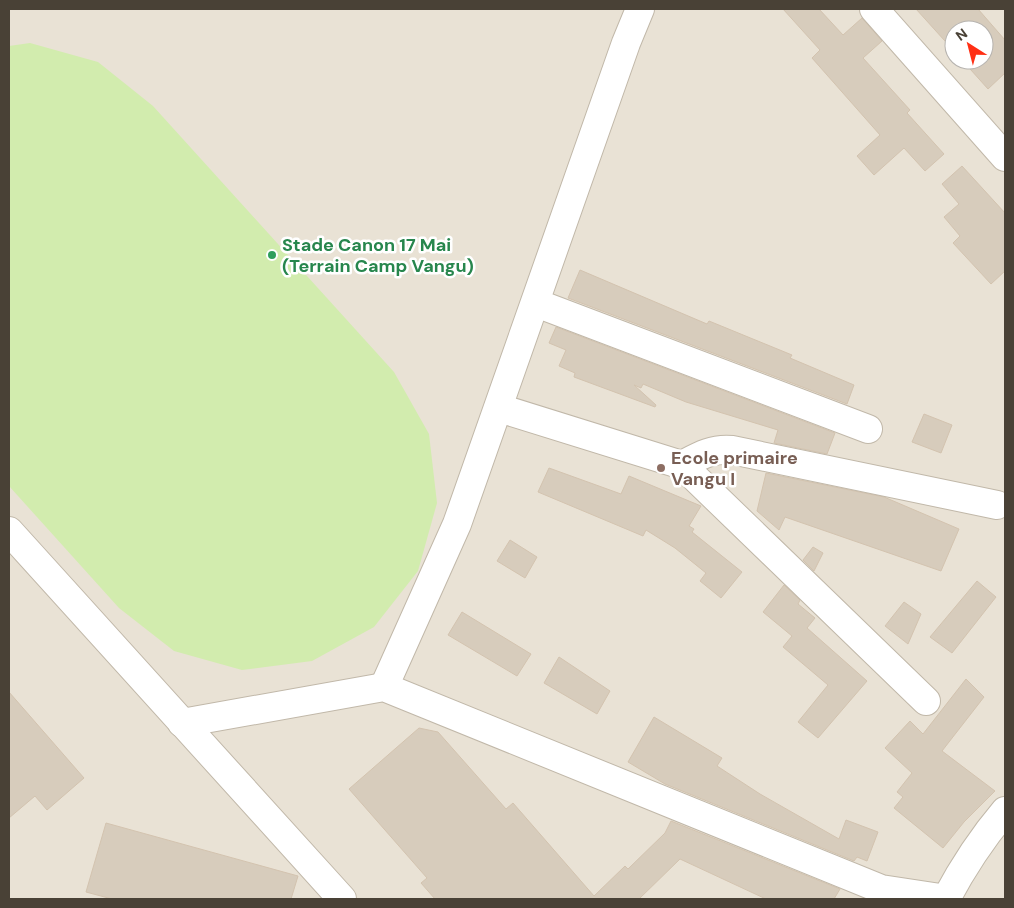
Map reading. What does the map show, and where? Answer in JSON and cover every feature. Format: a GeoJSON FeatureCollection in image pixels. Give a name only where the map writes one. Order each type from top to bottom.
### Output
{"type":"FeatureCollection","features":[{"type":"Feature","properties":{"kind":"street"},"geometry":{"type":"LineString","coordinates":[[384,688],[458,524],[626,43],[640,9]]}},
{"type":"Feature","properties":{"kind":"street"},"geometry":{"type":"LineString","coordinates":[[874,9],[1005,157]]}},
{"type":"Feature","properties":{"kind":"street"},"geometry":{"type":"LineString","coordinates":[[536,303],[868,429]]}},
{"type":"Feature","properties":{"kind":"street"},"geometry":{"type":"LineString","coordinates":[[499,408],[682,465],[926,701]]}},
{"type":"Feature","properties":{"kind":"street"},"geometry":{"type":"LineString","coordinates":[[682,465],[702,454],[719,449],[732,450],[997,505]]}},
{"type":"Feature","properties":{"kind":"street"},"geometry":{"type":"LineString","coordinates":[[9,530],[342,899]]}},
{"type":"Feature","properties":{"kind":"street"},"geometry":{"type":"LineString","coordinates":[[182,723],[384,688],[881,889],[946,899],[967,862],[1005,811]]}},
{"type":"Feature","properties":{"kind":"shaded area"},"geometry":{"type":"Polygon","coordinates":[[[9,9],[1005,9],[1005,899],[9,899],[9,9]]]}},
{"type":"Feature","properties":{"kind":"green space"},"geometry":{"type":"Polygon","coordinates":[[[30,43],[98,62],[153,106],[394,372],[429,434],[437,503],[418,571],[374,627],[312,661],[242,670],[174,651],[119,608],[9,486],[9,46],[30,43]]]}},
{"type":"Feature","properties":{"kind":"building"},"geometry":{"type":"Polygon","coordinates":[[[783,9],[819,9],[843,35],[862,18],[882,41],[863,58],[910,110],[907,113],[944,154],[925,171],[904,148],[874,175],[857,156],[880,135],[812,58],[820,50],[783,9]]]}},
{"type":"Feature","properties":{"kind":"building"},"geometry":{"type":"Polygon","coordinates":[[[916,9],[978,9],[988,20],[944,20],[944,40],[916,9]]]}},
{"type":"Feature","properties":{"kind":"building"},"geometry":{"type":"Polygon","coordinates":[[[994,27],[1005,40],[1005,73],[988,89],[971,70],[994,70],[994,27]]]}},
{"type":"Feature","properties":{"kind":"building"},"geometry":{"type":"Polygon","coordinates":[[[962,166],[1005,213],[1005,271],[991,284],[953,243],[960,236],[944,217],[959,204],[942,184],[962,166]]]}},
{"type":"Feature","properties":{"kind":"building"},"geometry":{"type":"Polygon","coordinates":[[[580,270],[707,324],[709,321],[792,355],[790,358],[854,385],[847,404],[568,298],[580,270]]]}},
{"type":"Feature","properties":{"kind":"building"},"geometry":{"type":"Polygon","coordinates":[[[556,327],[835,433],[827,454],[774,443],[778,430],[686,402],[643,384],[641,388],[634,385],[656,405],[655,407],[574,377],[575,373],[559,366],[566,350],[549,343],[556,327]]]}},
{"type":"Feature","properties":{"kind":"building"},"geometry":{"type":"Polygon","coordinates":[[[924,414],[952,425],[941,453],[912,442],[924,414]]]}},
{"type":"Feature","properties":{"kind":"building"},"geometry":{"type":"Polygon","coordinates":[[[549,468],[621,494],[629,476],[701,506],[689,526],[694,529],[692,532],[742,572],[721,598],[700,581],[706,573],[675,548],[646,530],[643,536],[538,492],[549,468]]]}},
{"type":"Feature","properties":{"kind":"building"},"geometry":{"type":"Polygon","coordinates":[[[766,473],[884,497],[959,529],[941,571],[785,517],[779,530],[757,511],[766,473]]]}},
{"type":"Feature","properties":{"kind":"building"},"geometry":{"type":"Polygon","coordinates":[[[510,540],[537,557],[525,578],[497,561],[510,540]]]}},
{"type":"Feature","properties":{"kind":"building"},"geometry":{"type":"Polygon","coordinates":[[[813,547],[823,553],[814,571],[803,560],[813,547]]]}},
{"type":"Feature","properties":{"kind":"building"},"geometry":{"type":"Polygon","coordinates":[[[977,581],[996,597],[952,653],[930,637],[977,581]]]}},
{"type":"Feature","properties":{"kind":"building"},"geometry":{"type":"Polygon","coordinates":[[[784,585],[800,600],[798,604],[815,618],[807,628],[867,681],[818,738],[798,722],[828,685],[783,647],[792,636],[763,612],[784,585]]]}},
{"type":"Feature","properties":{"kind":"building"},"geometry":{"type":"Polygon","coordinates":[[[904,602],[921,614],[908,644],[885,626],[904,602]]]}},
{"type":"Feature","properties":{"kind":"building"},"geometry":{"type":"Polygon","coordinates":[[[462,612],[531,654],[517,676],[448,635],[462,612]]]}},
{"type":"Feature","properties":{"kind":"building"},"geometry":{"type":"Polygon","coordinates":[[[559,657],[610,691],[597,714],[544,683],[559,657]]]}},
{"type":"Feature","properties":{"kind":"building"},"geometry":{"type":"Polygon","coordinates":[[[966,679],[984,697],[942,751],[995,791],[964,822],[943,848],[894,808],[903,797],[897,792],[912,773],[885,748],[910,721],[923,734],[966,679]]]}},
{"type":"Feature","properties":{"kind":"building"},"geometry":{"type":"Polygon","coordinates":[[[9,692],[84,778],[47,810],[35,796],[9,818],[9,692]]]}},
{"type":"Feature","properties":{"kind":"building"},"geometry":{"type":"Polygon","coordinates":[[[654,717],[722,758],[717,766],[760,794],[839,839],[846,820],[878,832],[867,861],[857,857],[854,861],[665,784],[628,762],[654,717]]]}},
{"type":"Feature","properties":{"kind":"building"},"geometry":{"type":"Polygon","coordinates":[[[419,728],[438,732],[506,809],[513,803],[594,896],[625,866],[628,869],[665,833],[671,821],[840,889],[834,899],[766,899],[680,859],[639,899],[435,899],[421,883],[427,878],[349,789],[419,728]]]}},
{"type":"Feature","properties":{"kind":"building"},"geometry":{"type":"Polygon","coordinates":[[[106,823],[298,876],[291,899],[112,899],[86,892],[106,823]]]}},
{"type":"Feature","properties":{"kind":"place","name":"Stade Canon 17 Mai (Terrain Camp Vangu)"},"geometry":{"type":"Point","coordinates":[272,255]}},
{"type":"Feature","properties":{"kind":"place","name":"Ecole primaire Vangu I"},"geometry":{"type":"Point","coordinates":[661,468]}}]}
